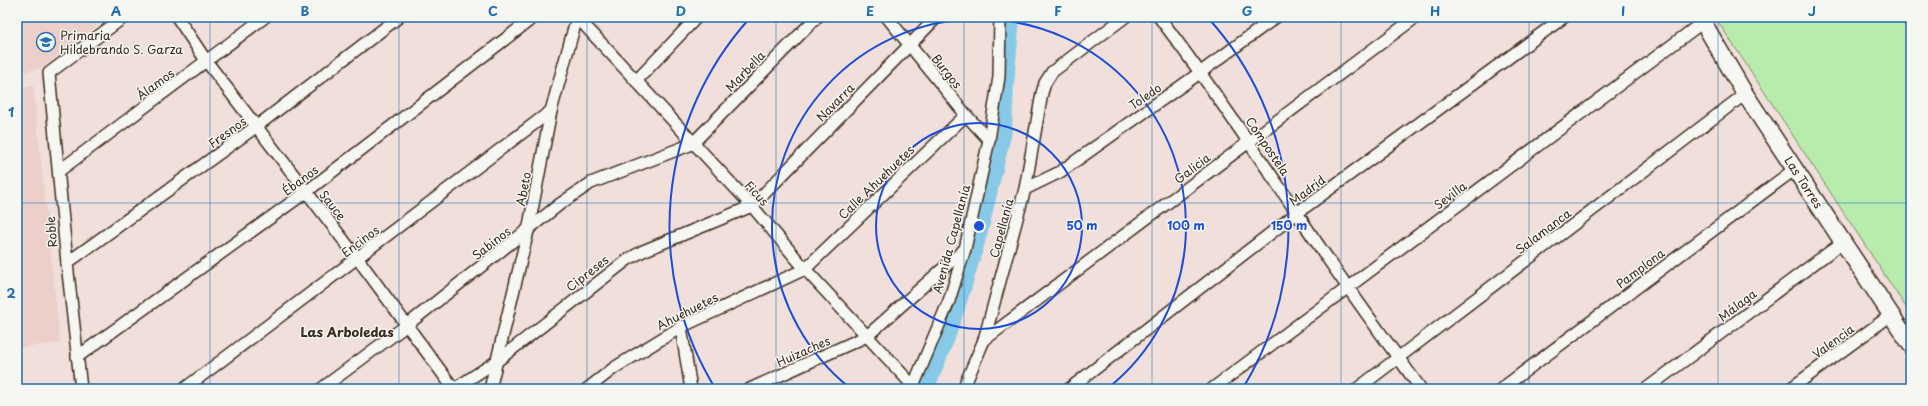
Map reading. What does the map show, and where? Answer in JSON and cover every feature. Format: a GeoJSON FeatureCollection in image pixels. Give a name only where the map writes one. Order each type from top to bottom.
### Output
{"type":"FeatureCollection","features":[{"type":"Feature","properties":{"kind":"street","name":"Roble"},"geometry":{"type":"LineString","coordinates":[[81,389],[67,263],[49,73],[124,17]]}},
{"type":"Feature","properties":{"kind":"street","name":"Sauce"},"geometry":{"type":"LineString","coordinates":[[177,17],[207,62],[358,259],[454,389]]}},
{"type":"Feature","properties":{"kind":"street","name":"Álamos"},"geometry":{"type":"LineString","coordinates":[[59,171],[207,62],[265,17]]}},
{"type":"Feature","properties":{"kind":"street","name":"Fresnos"},"geometry":{"type":"LineString","coordinates":[[67,263],[257,126],[399,17]]}},
{"type":"Feature","properties":{"kind":"street","name":"Ébanos"},"geometry":{"type":"LineString","coordinates":[[77,357],[306,192],[534,17]]}},
{"type":"Feature","properties":{"kind":"street","name":"Ficus"},"geometry":{"type":"LineString","coordinates":[[577,17],[692,144],[752,206],[805,269],[914,388]]}},
{"type":"Feature","properties":{"kind":"street","name":"Abeto"},"geometry":{"type":"LineString","coordinates":[[490,389],[528,231],[551,111],[577,17]]}},
{"type":"Feature","properties":{"kind":"street"},"geometry":{"type":"LineString","coordinates":[[636,81],[697,17]]}},
{"type":"Feature","properties":{"kind":"street","name":"Marbella"},"geometry":{"type":"LineString","coordinates":[[692,144],[816,17]]}},
{"type":"Feature","properties":{"kind":"street","name":"Burgos"},"geometry":{"type":"LineString","coordinates":[[887,17],[966,115],[989,140]]}},
{"type":"Feature","properties":{"kind":"street","name":"Navarra"},"geometry":{"type":"LineString","coordinates":[[752,206],[937,17]]}},
{"type":"Feature","properties":{"kind":"street"},"geometry":{"type":"LineString","coordinates":[[989,140],[998,77],[1000,17]]}},
{"type":"Feature","properties":{"kind":"street","name":"Capellanía"},"geometry":{"type":"LineString","coordinates":[[963,389],[984,340],[1026,189],[1045,83],[1052,72],[1125,17]]}},
{"type":"Feature","properties":{"kind":"street","name":"Compostela"},"geometry":{"type":"LineString","coordinates":[[1159,17],[1201,72],[1348,287],[1421,389]]}},
{"type":"Feature","properties":{"kind":"street","name":"Toledo"},"geometry":{"type":"LineString","coordinates":[[1026,189],[1060,172],[1276,17]]}},
{"type":"Feature","properties":{"kind":"street","name":"Galicia"},"geometry":{"type":"LineString","coordinates":[[984,340],[1416,17]]}},
{"type":"Feature","properties":{"kind":"street","name":"Madrid"},"geometry":{"type":"LineString","coordinates":[[1069,389],[1297,213],[1564,17]]}},
{"type":"Feature","properties":{"kind":"street","name":"Las Torres"},"geometry":{"type":"LineString","coordinates":[[1702,19],[1745,94],[1911,345]]}},
{"type":"Feature","properties":{"kind":"street","name":"Sevilla"},"geometry":{"type":"LineString","coordinates":[[1212,389],[1702,19]]}},
{"type":"Feature","properties":{"kind":"street","name":"Salamanca"},"geometry":{"type":"LineString","coordinates":[[1357,389],[1745,94]]}},
{"type":"Feature","properties":{"kind":"street","name":"Encinos"},"geometry":{"type":"LineString","coordinates":[[184,389],[358,259],[551,111]]}},
{"type":"Feature","properties":{"kind":"street","name":"Calle Ahuehuetes"},"geometry":{"type":"LineString","coordinates":[[805,269],[966,115]]}},
{"type":"Feature","properties":{"kind":"street","name":"Avenida Capellanía"},"geometry":{"type":"LineString","coordinates":[[914,388],[949,301],[965,248],[989,140]]}},
{"type":"Feature","properties":{"kind":"street","name":"Sabinos"},"geometry":{"type":"LineString","coordinates":[[321,389],[407,325],[528,231],[560,204],[591,183],[692,144]]}},
{"type":"Feature","properties":{"kind":"street","name":"Pamplona"},"geometry":{"type":"LineString","coordinates":[[1501,389],[1794,169]]}},
{"type":"Feature","properties":{"kind":"street","name":"Cipreses"},"geometry":{"type":"LineString","coordinates":[[454,389],[497,361],[626,260],[643,251],[752,206]]}},
{"type":"Feature","properties":{"kind":"street","name":"Málaga"},"geometry":{"type":"LineString","coordinates":[[1646,389],[1843,242]]}},
{"type":"Feature","properties":{"kind":"street","name":"Huizaches"},"geometry":{"type":"LineString","coordinates":[[750,389],[867,336],[965,248]]}},
{"type":"Feature","properties":{"kind":"street","name":"Ahuehuetes"},"geometry":{"type":"LineString","coordinates":[[587,389],[614,368],[681,327],[805,269]]}},
{"type":"Feature","properties":{"kind":"street","name":"Valencia"},"geometry":{"type":"LineString","coordinates":[[1790,389],[1891,315]]}},
{"type":"Feature","properties":{"kind":"street"},"geometry":{"type":"LineString","coordinates":[[681,327],[691,389]]}},
{"type":"Feature","properties":{"kind":"shaded area","name":"Primaria Hildebrando S. Garza"},"geometry":{"type":"Polygon","coordinates":[[[17,17],[108,17],[42,68],[17,73],[17,17]]]}},
{"type":"Feature","properties":{"kind":"shaded area"},"geometry":{"type":"Polygon","coordinates":[[[33,86],[60,343],[17,348],[17,89],[33,86]]]}},
{"type":"Feature","properties":{"kind":"green space"},"geometry":{"type":"Polygon","coordinates":[[[1715,17],[1899,17],[1911,35],[1911,315],[1715,17]]]}},
{"type":"Feature","properties":{"kind":"waterway"},"geometry":{"type":"LineString","coordinates":[[927,389],[949,335],[965,285],[980,235],[1005,131],[1007,84],[1013,17]]}},
{"type":"Feature","properties":{"kind":"place","name":"Primaria Hildebrando S. Garza"},"geometry":{"type":"Point","coordinates":[46,42]}},
{"type":"Feature","properties":{"kind":"district","name":"Las Arboledas"},"geometry":{"type":"Point","coordinates":[347,331]}}]}
